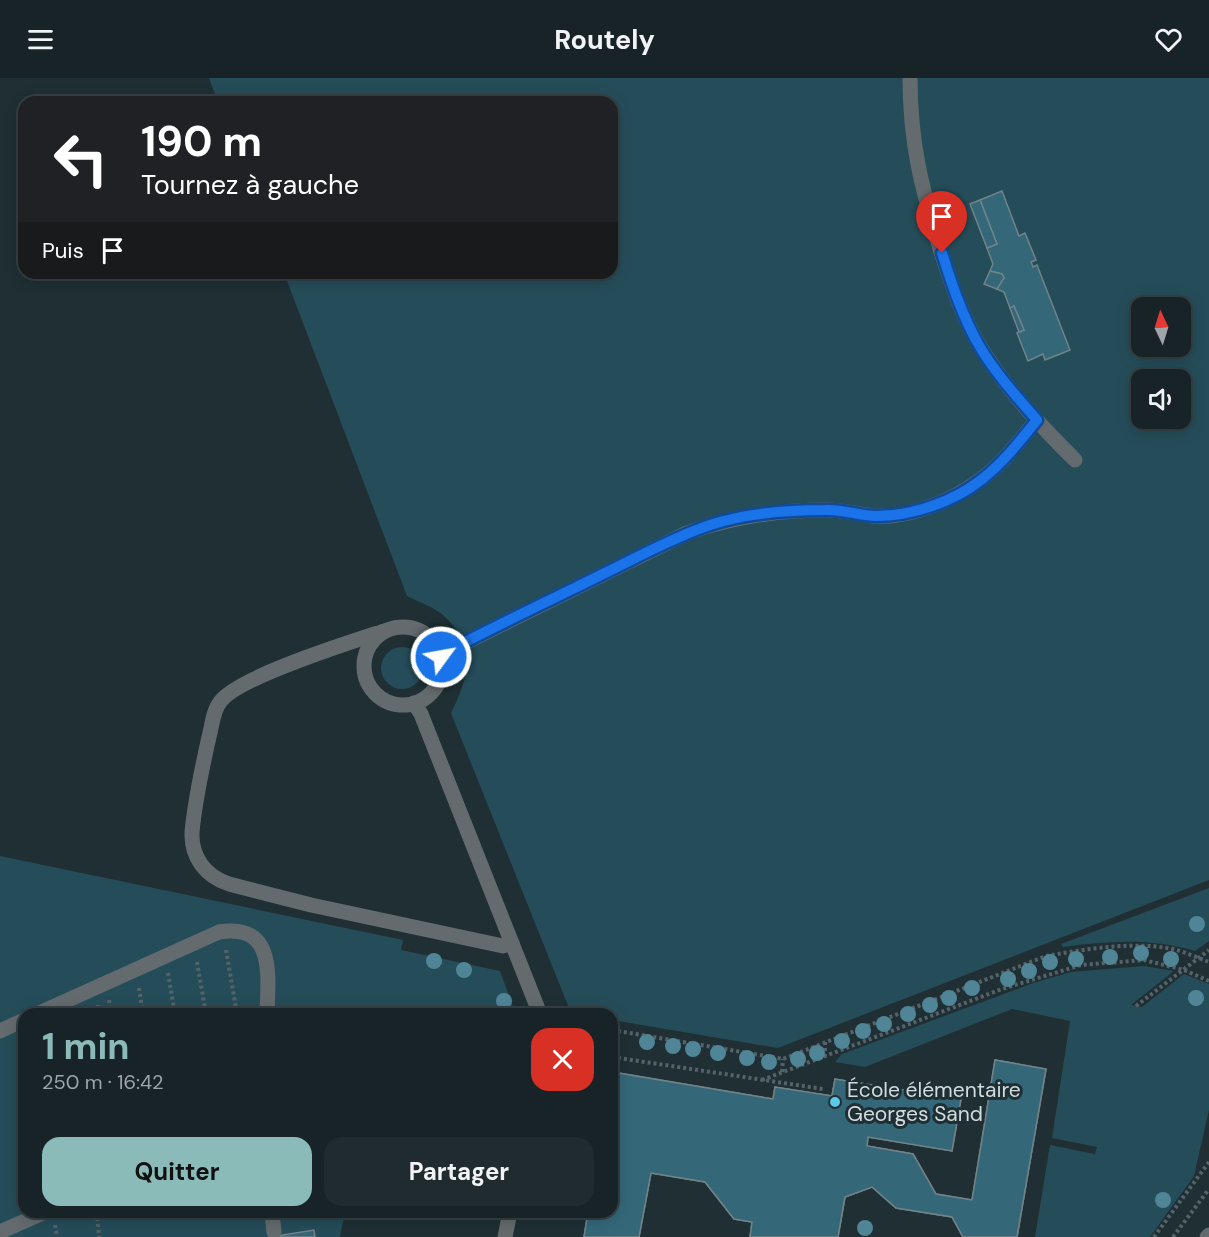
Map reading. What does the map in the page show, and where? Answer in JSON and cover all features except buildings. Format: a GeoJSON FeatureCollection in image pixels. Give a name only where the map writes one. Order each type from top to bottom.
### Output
{"type":"FeatureCollection","features":[{"type":"Feature","properties":{"kind":"street"},"geometry":{"type":"LineString","coordinates":[[910,78],[910,116],[923,195],[954,291],[981,347],[1000,376],[1075,460]]}},
{"type":"Feature","properties":{"kind":"street"},"geometry":{"type":"LineString","coordinates":[[440,655],[687,533],[711,525],[772,513],[827,510],[874,516],[923,509],[980,481],[1005,457],[1037,420]]}},
{"type":"Feature","properties":{"kind":"street"},"geometry":{"type":"LineString","coordinates":[[387,630],[368,648],[364,660],[369,686],[378,696],[390,703],[403,705],[427,697],[436,688],[441,676],[440,655],[433,641],[423,633],[412,628],[399,627],[387,630],[338,646],[241,684],[218,704],[200,781],[192,832],[195,853],[208,874],[216,880],[229,884],[311,905],[491,944],[502,946],[512,943]]}},
{"type":"Feature","properties":{"kind":"street"},"geometry":{"type":"LineString","coordinates":[[414,703],[421,714],[538,1008]]}},
{"type":"Feature","properties":{"kind":"street"},"geometry":{"type":"LineString","coordinates":[[50,1008],[223,931],[239,931],[255,938],[264,950],[268,969],[267,1008]]}},
{"type":"Feature","properties":{"kind":"street"},"geometry":{"type":"LineString","coordinates":[[0,1031],[18,1023]]}},
{"type":"Feature","properties":{"kind":"street"},"geometry":{"type":"LineString","coordinates":[[0,1232],[32,1218]]}},
{"type":"Feature","properties":{"kind":"street"},"geometry":{"type":"LineString","coordinates":[[273,1218],[274,1232]]}},
{"type":"Feature","properties":{"kind":"street"},"geometry":{"type":"LineString","coordinates":[[505,1237],[509,1218]]}},
{"type":"Feature","properties":{"kind":"path"},"geometry":{"type":"LineString","coordinates":[[223,931],[236,1008]]}},
{"type":"Feature","properties":{"kind":"path"},"geometry":{"type":"LineString","coordinates":[[194,944],[205,1008]]}},
{"type":"Feature","properties":{"kind":"path"},"geometry":{"type":"LineString","coordinates":[[618,1031],[783,1059],[1046,956],[1085,949],[1130,946],[1173,949],[1209,962]]}},
{"type":"Feature","properties":{"kind":"path"},"geometry":{"type":"LineString","coordinates":[[1136,1006],[1209,950]]}},
{"type":"Feature","properties":{"kind":"path"},"geometry":{"type":"LineString","coordinates":[[165,956],[174,1008]]}},
{"type":"Feature","properties":{"kind":"path"},"geometry":{"type":"LineString","coordinates":[[762,1080],[1002,989],[1081,965],[1144,960],[1184,970],[1209,981]]}},
{"type":"Feature","properties":{"kind":"path"},"geometry":{"type":"LineString","coordinates":[[136,970],[142,1008]]}},
{"type":"Feature","properties":{"kind":"path"},"geometry":{"type":"LineString","coordinates":[[825,1042],[825,1056]]}},
{"type":"Feature","properties":{"kind":"path"},"geometry":{"type":"LineString","coordinates":[[618,1058],[823,1089]]}},
{"type":"Feature","properties":{"kind":"path"},"geometry":{"type":"LineString","coordinates":[[782,1072],[783,1059]]}},
{"type":"Feature","properties":{"kind":"path"},"geometry":{"type":"LineString","coordinates":[[1154,1237],[1209,1162]]}},
{"type":"Feature","properties":{"kind":"path"},"geometry":{"type":"LineString","coordinates":[[1173,1237],[1208,1190],[1209,1182]]}},
{"type":"Feature","properties":{"kind":"path"},"geometry":{"type":"LineString","coordinates":[[98,1218],[99,1237]]}},
{"type":"Feature","properties":{"kind":"shaded area"},"geometry":{"type":"Polygon","coordinates":[[[209,78],[1209,78],[1209,880],[778,1048],[618,1021],[618,1008],[569,1008],[451,713],[462,687],[467,662],[462,638],[444,616],[407,596],[286,279],[618,279],[618,96],[216,96],[209,78]]]}},
{"type":"Feature","properties":{"kind":"shaded area"},"geometry":{"type":"Polygon","coordinates":[[[402,647],[417,653],[423,668],[417,683],[402,689],[387,683],[381,668],[387,653],[402,647]]]}},
{"type":"Feature","properties":{"kind":"shaded area"},"geometry":{"type":"Polygon","coordinates":[[[0,856],[403,940],[401,950],[500,971],[513,1007],[18,1008],[18,1218],[344,1218],[340,1237],[0,1237],[0,856]]]}},
{"type":"Feature","properties":{"kind":"shaded area"},"geometry":{"type":"Polygon","coordinates":[[[1209,888],[1209,941],[1195,951],[1146,942],[1113,942],[1063,947],[1061,944],[1209,888]]]}},
{"type":"Feature","properties":{"kind":"shaded area"},"geometry":{"type":"Polygon","coordinates":[[[1144,966],[1174,971],[1131,1005],[1142,1007],[1184,974],[1209,984],[1209,1110],[1194,1176],[1150,1237],[1035,1237],[1050,1145],[1095,1154],[1097,1147],[1052,1138],[1070,1021],[1012,1009],[865,1067],[835,1062],[842,1054],[1036,982],[1071,972],[1144,966]]]}},
{"type":"Feature","properties":{"kind":"place","name":"École élémentaire Georges Sand"},"geometry":{"type":"Point","coordinates":[835,1102]}},
{"type":"Feature","properties":{"kind":"route"},"geometry":{"type":"LineString","coordinates":[[441,657],[440,655],[464,642],[687,533],[711,525],[772,513],[827,510],[874,516],[899,514],[923,509],[980,481],[993,470],[1037,420],[1000,376],[981,347],[954,291],[942,253]]}}]}
